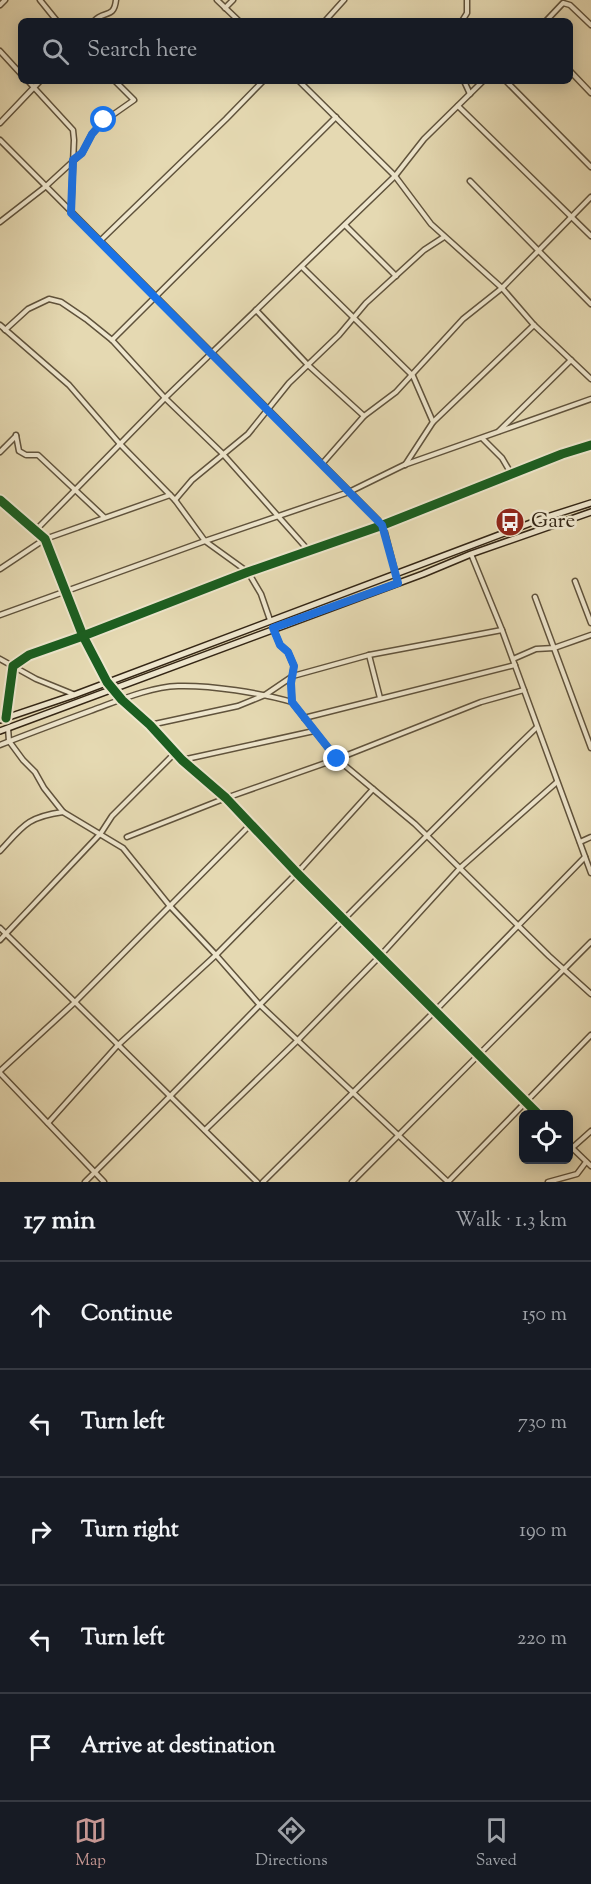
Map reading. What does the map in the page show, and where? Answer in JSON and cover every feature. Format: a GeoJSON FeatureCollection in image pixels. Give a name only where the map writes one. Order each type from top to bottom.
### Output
{"type":"FeatureCollection","features":[{"type":"Feature","properties":{"kind":"main road"},"geometry":{"type":"LineString","coordinates":[[3,719],[74,695],[468,546],[591,503]]}},
{"type":"Feature","properties":{"kind":"main road"},"geometry":{"type":"LineString","coordinates":[[0,731],[471,554],[591,512]]}},
{"type":"Feature","properties":{"kind":"main road"},"geometry":{"type":"LineString","coordinates":[[468,546],[471,554]]}},
{"type":"Feature","properties":{"kind":"street"},"geometry":{"type":"LineString","coordinates":[[0,5],[5,0]]}},
{"type":"Feature","properties":{"kind":"street"},"geometry":{"type":"LineString","coordinates":[[40,0],[55,18]]}},
{"type":"Feature","properties":{"kind":"street"},"geometry":{"type":"LineString","coordinates":[[96,18],[111,13],[116,0]]}},
{"type":"Feature","properties":{"kind":"street"},"geometry":{"type":"LineString","coordinates":[[217,0],[236,18]]}},
{"type":"Feature","properties":{"kind":"street"},"geometry":{"type":"LineString","coordinates":[[225,8],[233,0]]}},
{"type":"Feature","properties":{"kind":"street"},"geometry":{"type":"LineString","coordinates":[[328,18],[344,0]]}},
{"type":"Feature","properties":{"kind":"street"},"geometry":{"type":"LineString","coordinates":[[464,18],[467,0]]}},
{"type":"Feature","properties":{"kind":"street"},"geometry":{"type":"LineString","coordinates":[[549,18],[563,3],[570,5],[591,25]]}},
{"type":"Feature","properties":{"kind":"street"},"geometry":{"type":"LineString","coordinates":[[0,51],[18,71]]}},
{"type":"Feature","properties":{"kind":"street"},"geometry":{"type":"LineString","coordinates":[[573,74],[591,93]]}},
{"type":"Feature","properties":{"kind":"street"},"geometry":{"type":"LineString","coordinates":[[31,84],[73,130],[71,213]]}},
{"type":"Feature","properties":{"kind":"street"},"geometry":{"type":"LineString","coordinates":[[0,123],[37,84]]}},
{"type":"Feature","properties":{"kind":"street"},"geometry":{"type":"LineString","coordinates":[[0,222],[45,187],[82,153],[92,134],[104,120],[134,100],[118,84]]}},
{"type":"Feature","properties":{"kind":"street"},"geometry":{"type":"LineString","coordinates":[[100,241],[260,84]]}},
{"type":"Feature","properties":{"kind":"street"},"geometry":{"type":"LineString","coordinates":[[302,84],[395,176],[431,224],[502,288],[534,325],[591,379]]}},
{"type":"Feature","properties":{"kind":"street"},"geometry":{"type":"LineString","coordinates":[[465,84],[470,94]]}},
{"type":"Feature","properties":{"kind":"street"},"geometry":{"type":"LineString","coordinates":[[36,531],[165,398],[395,176],[424,139],[480,84]]}},
{"type":"Feature","properties":{"kind":"street"},"geometry":{"type":"LineString","coordinates":[[509,84],[591,166]]}},
{"type":"Feature","properties":{"kind":"street"},"geometry":{"type":"LineString","coordinates":[[458,106],[591,236]]}},
{"type":"Feature","properties":{"kind":"street"},"geometry":{"type":"LineString","coordinates":[[112,340],[336,117]]}},
{"type":"Feature","properties":{"kind":"street"},"geometry":{"type":"LineString","coordinates":[[0,140],[382,525],[398,583]]}},
{"type":"Feature","properties":{"kind":"street"},"geometry":{"type":"LineString","coordinates":[[470,181],[591,304]]}},
{"type":"Feature","properties":{"kind":"street"},"geometry":{"type":"LineString","coordinates":[[322,465],[364,417],[396,392],[463,320],[502,288],[591,197]]}},
{"type":"Feature","properties":{"kind":"street"},"geometry":{"type":"LineString","coordinates":[[345,225],[396,276]]}},
{"type":"Feature","properties":{"kind":"street"},"geometry":{"type":"LineString","coordinates":[[175,500],[192,480],[222,453],[248,434],[289,383],[396,276],[424,250],[444,237]]}},
{"type":"Feature","properties":{"kind":"street"},"geometry":{"type":"LineString","coordinates":[[303,267],[412,376],[433,422]]}},
{"type":"Feature","properties":{"kind":"street"},"geometry":{"type":"LineString","coordinates":[[6,330],[28,309],[54,299],[86,319],[112,340],[165,398],[222,453],[309,551]]}},
{"type":"Feature","properties":{"kind":"street"},"geometry":{"type":"LineString","coordinates":[[256,310],[308,365],[364,417]]}},
{"type":"Feature","properties":{"kind":"street"},"geometry":{"type":"LineString","coordinates":[[0,325],[69,385],[120,444],[175,500],[205,541],[248,572],[261,594],[270,620]]}},
{"type":"Feature","properties":{"kind":"street"},"geometry":{"type":"LineString","coordinates":[[404,465],[433,422],[534,325]]}},
{"type":"Feature","properties":{"kind":"street"},"geometry":{"type":"LineString","coordinates":[[497,432],[571,360]]}},
{"type":"Feature","properties":{"kind":"street"},"geometry":{"type":"LineString","coordinates":[[0,615],[349,492],[404,465],[591,399]]}},
{"type":"Feature","properties":{"kind":"street"},"geometry":{"type":"LineString","coordinates":[[0,452],[16,435],[19,451],[26,455],[38,455],[104,517]]}},
{"type":"Feature","properties":{"kind":"street"},"geometry":{"type":"LineString","coordinates":[[482,438],[502,458],[512,475]]}},
{"type":"Feature","properties":{"kind":"street"},"geometry":{"type":"LineString","coordinates":[[3,719],[13,666],[29,655],[591,445]]}},
{"type":"Feature","properties":{"kind":"street"},"geometry":{"type":"LineString","coordinates":[[0,569],[45,539],[170,495]]}},
{"type":"Feature","properties":{"kind":"street"},"geometry":{"type":"LineString","coordinates":[[0,500],[45,539],[83,636],[107,682],[122,700],[150,725],[182,760],[226,798],[297,873],[534,1110]]}},
{"type":"Feature","properties":{"kind":"street"},"geometry":{"type":"LineString","coordinates":[[471,554],[513,658],[591,873]]}},
{"type":"Feature","properties":{"kind":"street"},"geometry":{"type":"LineString","coordinates":[[575,581],[591,623]]}},
{"type":"Feature","properties":{"kind":"street"},"geometry":{"type":"LineString","coordinates":[[535,597],[591,748]]}},
{"type":"Feature","properties":{"kind":"street"},"geometry":{"type":"LineString","coordinates":[[273,628],[280,645],[288,652],[294,666],[291,683],[292,702],[337,759],[426,835],[591,994]]}},
{"type":"Feature","properties":{"kind":"street"},"geometry":{"type":"LineString","coordinates":[[150,725],[238,706],[265,695],[293,676],[369,655],[502,630]]}},
{"type":"Feature","properties":{"kind":"street"},"geometry":{"type":"LineString","coordinates":[[513,658],[536,649],[554,648],[591,635]]}},
{"type":"Feature","properties":{"kind":"street"},"geometry":{"type":"LineString","coordinates":[[369,655],[380,698]]}},
{"type":"Feature","properties":{"kind":"street"},"geometry":{"type":"LineString","coordinates":[[0,659],[36,679],[74,695]]}},
{"type":"Feature","properties":{"kind":"street"},"geometry":{"type":"LineString","coordinates":[[304,718],[515,664]]}},
{"type":"Feature","properties":{"kind":"street"},"geometry":{"type":"LineString","coordinates":[[0,745],[156,689],[178,686],[265,695],[292,702]]}},
{"type":"Feature","properties":{"kind":"street"},"geometry":{"type":"LineString","coordinates":[[127,837],[226,798],[337,759],[481,702],[524,690]]}},
{"type":"Feature","properties":{"kind":"street"},"geometry":{"type":"LineString","coordinates":[[8,728],[9,741],[35,772],[44,788],[63,812],[123,848],[169,905],[259,1004],[448,1182],[591,1035]]}},
{"type":"Feature","properties":{"kind":"street"},"geometry":{"type":"LineString","coordinates":[[85,1182],[171,1097],[259,1004],[345,920],[426,835],[537,728]]}},
{"type":"Feature","properties":{"kind":"street"},"geometry":{"type":"LineString","coordinates":[[182,760],[314,731]]}},
{"type":"Feature","properties":{"kind":"street"},"geometry":{"type":"LineString","coordinates":[[0,940],[101,833],[112,816],[176,753]]}},
{"type":"Feature","properties":{"kind":"street"},"geometry":{"type":"LineString","coordinates":[[205,1130],[380,956],[460,868],[557,782]]}},
{"type":"Feature","properties":{"kind":"street"},"geometry":{"type":"LineString","coordinates":[[48,1123],[117,1046],[216,955],[297,873],[373,789]]}},
{"type":"Feature","properties":{"kind":"street"},"geometry":{"type":"LineString","coordinates":[[0,851],[27,821],[63,812]]}},
{"type":"Feature","properties":{"kind":"street"},"geometry":{"type":"LineString","coordinates":[[105,1182],[0,1072],[74,1003],[250,825]]}},
{"type":"Feature","properties":{"kind":"street"},"geometry":{"type":"LineString","coordinates":[[580,842],[591,837]]}},
{"type":"Feature","properties":{"kind":"street"},"geometry":{"type":"LineString","coordinates":[[263,1182],[435,1011],[585,857]]}},
{"type":"Feature","properties":{"kind":"street"},"geometry":{"type":"LineString","coordinates":[[0,928],[257,1182]]}},
{"type":"Feature","properties":{"kind":"street"},"geometry":{"type":"LineString","coordinates":[[352,1182],[591,942]]}},
{"type":"Feature","properties":{"kind":"street"},"geometry":{"type":"LineString","coordinates":[[573,1144],[591,1131]]}},
{"type":"Feature","properties":{"kind":"street"},"geometry":{"type":"LineString","coordinates":[[573,1149],[591,1166]]}},
{"type":"Feature","properties":{"kind":"street"},"geometry":{"type":"LineString","coordinates":[[548,1182],[577,1174],[586,1162]]}},
{"type":"Feature","properties":{"kind":"cycle path"},"geometry":{"type":"LineString","coordinates":[[6,718],[13,666],[29,655],[248,572],[383,525],[562,454],[591,445]]}},
{"type":"Feature","properties":{"kind":"cycle path"},"geometry":{"type":"LineString","coordinates":[[0,500],[45,539],[83,636],[107,682],[122,700],[150,725],[182,760],[226,798],[297,873],[534,1110]]}},
{"type":"Feature","properties":{"kind":"place","name":"Gare"},"geometry":{"type":"Point","coordinates":[510,522]}},
{"type":"Feature","properties":{"kind":"route"},"geometry":{"type":"LineString","coordinates":[[104,120],[84,145],[82,153],[73,160],[71,213],[382,525],[398,583],[273,628],[280,645],[288,652],[294,666],[291,683],[292,702],[337,759]]}}]}
